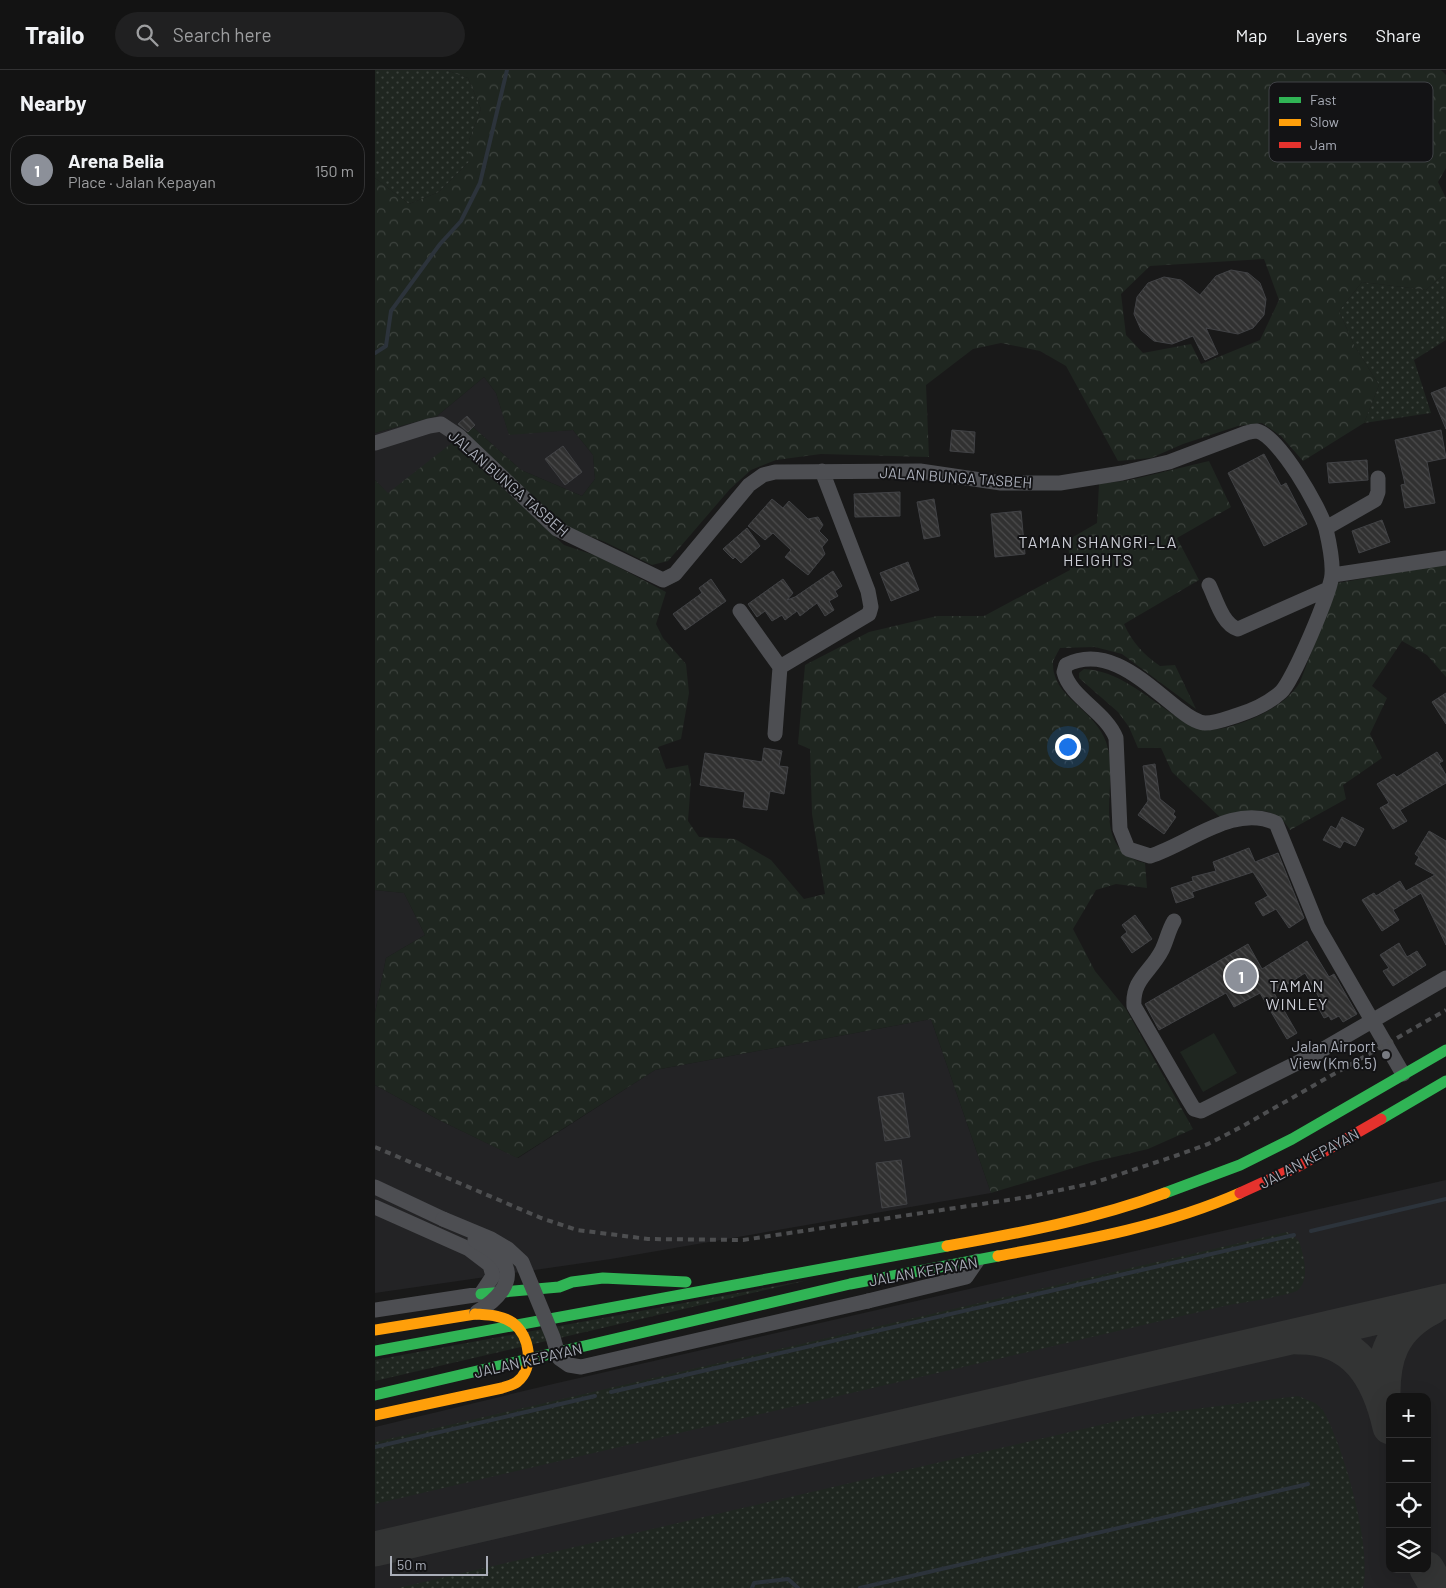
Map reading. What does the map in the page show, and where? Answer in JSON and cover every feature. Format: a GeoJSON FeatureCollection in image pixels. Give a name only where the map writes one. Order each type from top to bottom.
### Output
{"type":"FeatureCollection","features":[{"type":"Feature","properties":{"kind":"highway","name":"JALAN KEPAYAN"},"geometry":{"type":"LineString","coordinates":[[375,1351],[1009,1235],[1133,1205],[1249,1160],[1292,1139],[1446,1050]]}},
{"type":"Feature","properties":{"kind":"highway","name":"JALAN KEPAYAN"},"geometry":{"type":"LineString","coordinates":[[375,1395],[850,1284],[1135,1229],[1217,1202],[1299,1166],[1446,1081]]}},
{"type":"Feature","properties":{"kind":"highway"},"geometry":{"type":"LineString","coordinates":[[481,1294],[559,1288],[568,1282],[616,1278],[671,1282],[757,1280]]}},
{"type":"Feature","properties":{"kind":"highway"},"geometry":{"type":"LineString","coordinates":[[559,1288],[570,1301],[577,1305],[653,1293],[682,1294]]}},
{"type":"Feature","properties":{"kind":"highway"},"geometry":{"type":"LineString","coordinates":[[375,1330],[446,1317],[475,1314],[507,1319],[523,1335],[528,1360],[517,1381],[503,1388],[375,1415]]}},
{"type":"Feature","properties":{"kind":"street","name":"JALAN BUNGA TASBEH"},"geometry":{"type":"LineString","coordinates":[[375,443],[441,424],[459,436],[557,529],[663,580],[675,574],[737,498],[763,475],[775,472],[822,471],[920,472],[1001,483],[1060,483],[1122,474],[1169,462],[1246,433],[1257,431],[1269,438],[1294,467],[1326,528],[1330,582]]}},
{"type":"Feature","properties":{"kind":"street"},"geometry":{"type":"LineString","coordinates":[[780,667],[863,619],[869,614],[871,607],[868,591],[822,471]]}},
{"type":"Feature","properties":{"kind":"street"},"geometry":{"type":"LineString","coordinates":[[1326,528],[1375,500],[1378,492],[1378,478]]}},
{"type":"Feature","properties":{"kind":"street"},"geometry":{"type":"LineString","coordinates":[[1209,585],[1227,621],[1231,627],[1238,629],[1330,582],[1446,558]]}},
{"type":"Feature","properties":{"kind":"street"},"geometry":{"type":"LineString","coordinates":[[1330,582],[1291,679],[1283,691],[1266,704],[1247,713],[1217,722],[1204,723],[1192,718],[1129,672],[1112,662],[1093,658],[1077,659],[1066,665],[1064,672],[1070,686],[1112,728],[1116,738],[1120,829],[1128,849],[1150,856],[1234,820],[1251,816],[1275,823],[1318,927],[1403,1074]]}},
{"type":"Feature","properties":{"kind":"street"},"geometry":{"type":"LineString","coordinates":[[740,611],[780,667],[775,734]]}},
{"type":"Feature","properties":{"kind":"street"},"geometry":{"type":"LineString","coordinates":[[1175,921],[1168,930],[1167,940],[1161,953],[1135,989],[1133,994],[1134,1006],[1194,1109],[1201,1111],[1315,1054],[1446,978]]}},
{"type":"Feature","properties":{"kind":"street"},"geometry":{"type":"LineString","coordinates":[[375,1187],[491,1239],[508,1249],[522,1262],[553,1337],[559,1358],[569,1365],[581,1367],[967,1277],[977,1261]]}},
{"type":"Feature","properties":{"kind":"street"},"geometry":{"type":"LineString","coordinates":[[375,1207],[481,1256],[490,1265],[493,1276],[481,1294],[375,1310]]}},
{"type":"Feature","properties":{"kind":"street"},"geometry":{"type":"LineString","coordinates":[[443,1218],[501,1258],[505,1266],[506,1274],[503,1293],[493,1303],[475,1314]]}},
{"type":"Feature","properties":{"kind":"shaded area"},"geometry":{"type":"Polygon","coordinates":[[[484,377],[496,393],[509,434],[573,430],[593,455],[595,479],[582,496],[521,470],[473,427],[388,494],[375,480],[375,433],[437,416],[484,377]]]}},
{"type":"Feature","properties":{"kind":"shaded area"},"geometry":{"type":"Polygon","coordinates":[[[375,890],[404,893],[425,935],[386,958],[375,1013],[375,890]]]}},
{"type":"Feature","properties":{"kind":"shaded area"},"geometry":{"type":"Polygon","coordinates":[[[931,1019],[991,1193],[611,1259],[375,1293],[375,1085],[437,1119],[518,1158],[655,1070],[931,1019]]]}},
{"type":"Feature","properties":{"kind":"shaded area"},"geometry":{"type":"Polygon","coordinates":[[[1446,1180],[1446,1588],[375,1588],[375,1427],[553,1384],[1446,1180]]]}},
{"type":"Feature","properties":{"kind":"green space"},"geometry":{"type":"Polygon","coordinates":[[[375,70],[446,70],[468,78],[481,109],[469,140],[469,162],[439,192],[409,204],[375,178],[375,70]]]}},
{"type":"Feature","properties":{"kind":"green space"},"geometry":{"type":"Polygon","coordinates":[[[446,70],[1441,70],[1446,75],[1446,168],[1438,182],[1446,198],[1446,272],[1426,290],[1362,282],[1339,311],[1354,345],[1379,385],[1364,423],[1303,461],[1281,436],[1262,423],[1238,426],[1183,444],[1151,458],[1118,461],[1066,366],[1040,351],[1001,343],[973,349],[926,385],[929,457],[821,454],[776,460],[751,470],[730,489],[668,561],[652,565],[605,542],[574,530],[559,521],[466,434],[473,427],[521,470],[582,496],[595,479],[593,455],[573,430],[509,435],[496,393],[484,377],[437,416],[375,433],[375,178],[409,204],[439,192],[469,162],[469,140],[481,109],[468,78],[446,70]],[[1264,259],[1150,266],[1121,294],[1126,335],[1143,353],[1191,344],[1201,364],[1260,340],[1279,300],[1264,259]]]}},
{"type":"Feature","properties":{"kind":"green space"},"geometry":{"type":"Polygon","coordinates":[[[1446,272],[1446,340],[1414,360],[1431,413],[1364,423],[1379,385],[1354,345],[1339,311],[1362,282],[1426,290],[1446,272]]]}},
{"type":"Feature","properties":{"kind":"green space"},"geometry":{"type":"Polygon","coordinates":[[[453,442],[564,545],[597,556],[666,592],[656,624],[663,638],[686,664],[689,693],[681,739],[658,747],[666,769],[688,765],[691,780],[688,821],[699,837],[735,839],[771,860],[804,899],[825,894],[812,814],[810,749],[798,744],[805,665],[869,632],[937,616],[984,616],[1070,570],[1068,540],[1097,523],[1099,484],[1130,480],[1209,461],[1231,507],[1177,538],[1199,580],[1124,624],[1134,642],[1160,666],[1175,665],[1196,709],[1122,654],[1095,647],[1060,648],[1053,661],[1054,672],[1059,685],[1098,727],[1104,737],[1110,765],[1109,816],[1111,831],[1117,845],[1128,855],[1145,863],[1147,888],[1116,884],[1096,890],[1073,929],[1095,971],[1126,1009],[1193,1129],[1148,1149],[1093,1162],[991,1193],[931,1019],[655,1070],[517,1158],[437,1119],[375,1085],[375,1013],[386,958],[425,935],[404,893],[375,890],[375,480],[388,493],[453,442]]]}},
{"type":"Feature","properties":{"kind":"green space"},"geometry":{"type":"Polygon","coordinates":[[[1446,564],[1446,677],[1427,655],[1402,641],[1372,686],[1387,698],[1370,734],[1382,758],[1343,785],[1346,799],[1290,830],[1276,815],[1268,812],[1251,811],[1222,819],[1172,772],[1161,748],[1138,748],[1129,727],[1118,712],[1079,678],[1079,673],[1084,669],[1096,670],[1119,679],[1140,691],[1189,725],[1197,728],[1208,730],[1236,725],[1256,717],[1275,706],[1296,688],[1338,583],[1446,564]]]}},
{"type":"Feature","properties":{"kind":"green space"},"geometry":{"type":"Polygon","coordinates":[[[1214,1033],[1237,1073],[1203,1092],[1180,1052],[1214,1033]]]}},
{"type":"Feature","properties":{"kind":"green space"},"geometry":{"type":"Polygon","coordinates":[[[1287,1232],[1299,1241],[1305,1266],[1302,1285],[1294,1292],[1229,1305],[375,1504],[375,1442],[1287,1232]]]}},
{"type":"Feature","properties":{"kind":"green space"},"geometry":{"type":"Polygon","coordinates":[[[808,1280],[375,1381],[375,1360],[808,1280]]]}},
{"type":"Feature","properties":{"kind":"green space"},"geometry":{"type":"Polygon","coordinates":[[[1298,1396],[1315,1403],[1323,1410],[1339,1448],[1360,1523],[1365,1570],[1363,1588],[398,1588],[1139,1416],[1298,1396]]]}},
{"type":"Feature","properties":{"kind":"building"},"geometry":{"type":"Polygon","coordinates":[[[1231,270],[1248,273],[1260,283],[1266,299],[1264,315],[1253,328],[1238,334],[1206,328],[1218,354],[1205,360],[1193,336],[1172,344],[1154,341],[1141,330],[1134,314],[1137,297],[1148,283],[1164,277],[1181,280],[1200,295],[1216,276],[1231,270]]]}},
{"type":"Feature","properties":{"kind":"building"},"geometry":{"type":"Polygon","coordinates":[[[1446,387],[1446,429],[1431,393],[1446,387]]]}},
{"type":"Feature","properties":{"kind":"building"},"geometry":{"type":"Polygon","coordinates":[[[467,416],[475,425],[468,432],[458,424],[467,416]]]}},
{"type":"Feature","properties":{"kind":"building"},"geometry":{"type":"Polygon","coordinates":[[[952,430],[975,432],[974,453],[950,451],[952,430]]]}},
{"type":"Feature","properties":{"kind":"building"},"geometry":{"type":"Polygon","coordinates":[[[1441,430],[1446,458],[1427,462],[1435,503],[1405,508],[1401,485],[1405,484],[1395,440],[1441,430]]]}},
{"type":"Feature","properties":{"kind":"building"},"geometry":{"type":"Polygon","coordinates":[[[563,446],[582,472],[565,485],[545,459],[563,446]]]}},
{"type":"Feature","properties":{"kind":"building"},"geometry":{"type":"Polygon","coordinates":[[[1264,454],[1281,486],[1286,483],[1307,524],[1264,546],[1228,473],[1264,454]]]}},
{"type":"Feature","properties":{"kind":"building"},"geometry":{"type":"Polygon","coordinates":[[[1367,460],[1368,480],[1329,483],[1327,463],[1367,460]]]}},
{"type":"Feature","properties":{"kind":"building"},"geometry":{"type":"Polygon","coordinates":[[[900,492],[900,516],[855,517],[854,494],[900,492]]]}},
{"type":"Feature","properties":{"kind":"building"},"geometry":{"type":"Polygon","coordinates":[[[772,499],[783,508],[789,501],[808,519],[818,517],[823,525],[819,531],[828,540],[822,547],[825,554],[808,575],[785,557],[791,550],[773,533],[765,540],[748,526],[772,499]]]}},
{"type":"Feature","properties":{"kind":"building"},"geometry":{"type":"Polygon","coordinates":[[[934,499],[940,536],[924,539],[917,502],[934,499]]]}},
{"type":"Feature","properties":{"kind":"building"},"geometry":{"type":"Polygon","coordinates":[[[1021,511],[1025,554],[995,557],[991,514],[1021,511]]]}},
{"type":"Feature","properties":{"kind":"building"},"geometry":{"type":"Polygon","coordinates":[[[1382,520],[1390,542],[1359,553],[1352,531],[1382,520]]]}},
{"type":"Feature","properties":{"kind":"building"},"geometry":{"type":"Polygon","coordinates":[[[747,528],[760,546],[741,563],[735,557],[733,559],[723,549],[747,528]]]}},
{"type":"Feature","properties":{"kind":"building"},"geometry":{"type":"Polygon","coordinates":[[[908,562],[919,590],[891,601],[880,573],[908,562]]]}},
{"type":"Feature","properties":{"kind":"building"},"geometry":{"type":"Polygon","coordinates":[[[833,571],[842,586],[835,591],[838,596],[829,601],[834,610],[825,616],[817,603],[800,616],[797,611],[785,620],[782,615],[772,621],[765,611],[757,617],[748,604],[783,579],[793,593],[787,600],[795,597],[833,571]]]}},
{"type":"Feature","properties":{"kind":"building"},"geometry":{"type":"Polygon","coordinates":[[[711,579],[726,601],[685,630],[673,614],[702,593],[699,588],[711,579]]]}},
{"type":"Feature","properties":{"kind":"building"},"geometry":{"type":"Polygon","coordinates":[[[1446,693],[1446,724],[1432,702],[1446,693]]]}},
{"type":"Feature","properties":{"kind":"building"},"geometry":{"type":"Polygon","coordinates":[[[764,748],[782,751],[779,766],[788,767],[784,794],[770,791],[767,810],[743,807],[745,792],[700,785],[705,753],[762,762],[764,748]]]}},
{"type":"Feature","properties":{"kind":"building"},"geometry":{"type":"Polygon","coordinates":[[[1437,752],[1443,761],[1439,763],[1446,775],[1446,783],[1400,810],[1407,821],[1393,829],[1380,808],[1389,803],[1377,784],[1394,774],[1397,777],[1437,752]]]}},
{"type":"Feature","properties":{"kind":"building"},"geometry":{"type":"Polygon","coordinates":[[[1155,764],[1160,799],[1175,811],[1173,814],[1176,817],[1164,834],[1138,815],[1148,801],[1143,766],[1155,764]]]}},
{"type":"Feature","properties":{"kind":"building"},"geometry":{"type":"Polygon","coordinates":[[[1342,817],[1364,829],[1355,846],[1344,841],[1340,848],[1323,840],[1331,826],[1336,829],[1342,817]]]}},
{"type":"Feature","properties":{"kind":"building"},"geometry":{"type":"Polygon","coordinates":[[[1429,831],[1446,841],[1446,945],[1421,893],[1393,910],[1399,920],[1382,931],[1362,900],[1374,893],[1376,896],[1400,881],[1406,891],[1435,875],[1415,864],[1419,857],[1415,854],[1429,831]]]}},
{"type":"Feature","properties":{"kind":"building"},"geometry":{"type":"Polygon","coordinates":[[[1249,848],[1255,862],[1278,853],[1304,918],[1289,928],[1276,909],[1263,916],[1255,903],[1268,896],[1253,872],[1192,892],[1194,897],[1176,903],[1171,888],[1193,881],[1192,877],[1216,871],[1213,862],[1249,848]]]}},
{"type":"Feature","properties":{"kind":"building"},"geometry":{"type":"Polygon","coordinates":[[[1135,915],[1152,939],[1132,953],[1121,937],[1127,932],[1122,925],[1135,915]]]}},
{"type":"Feature","properties":{"kind":"building"},"geometry":{"type":"Polygon","coordinates":[[[1307,941],[1329,977],[1334,974],[1357,1014],[1343,1022],[1339,1016],[1331,1020],[1329,1016],[1324,1018],[1315,1002],[1320,999],[1305,973],[1274,993],[1297,1033],[1287,1039],[1260,993],[1234,1007],[1226,993],[1159,1030],[1145,1004],[1248,944],[1262,969],[1307,941]]]}},
{"type":"Feature","properties":{"kind":"building"},"geometry":{"type":"Polygon","coordinates":[[[1399,943],[1407,957],[1417,951],[1426,965],[1393,986],[1383,971],[1389,968],[1380,955],[1399,943]]]}},
{"type":"Feature","properties":{"kind":"building"},"geometry":{"type":"Polygon","coordinates":[[[903,1093],[910,1137],[885,1141],[878,1097],[903,1093]]]}},
{"type":"Feature","properties":{"kind":"building"},"geometry":{"type":"Polygon","coordinates":[[[901,1160],[907,1204],[882,1208],[876,1163],[901,1160]]]}},
{"type":"Feature","properties":{"kind":"waterway"},"geometry":{"type":"LineString","coordinates":[[375,353],[386,346],[391,311],[440,244],[461,221],[480,183],[507,70]]}},
{"type":"Feature","properties":{"kind":"waterway"},"geometry":{"type":"LineString","coordinates":[[1311,1231],[1446,1199]]}},
{"type":"Feature","properties":{"kind":"waterway"},"geometry":{"type":"LineString","coordinates":[[611,1392],[1294,1235]]}},
{"type":"Feature","properties":{"kind":"waterway"},"geometry":{"type":"LineString","coordinates":[[375,1447],[595,1396]]}},
{"type":"Feature","properties":{"kind":"waterway"},"geometry":{"type":"LineString","coordinates":[[860,1588],[1308,1484]]}},
{"type":"Feature","properties":{"kind":"waterway"},"geometry":{"type":"LineString","coordinates":[[752,1588],[754,1583],[788,1579],[798,1588]]}},
{"type":"Feature","properties":{"kind":"taxiway"},"geometry":{"type":"LineString","coordinates":[[375,1549],[1446,1301]]}},
{"type":"Feature","properties":{"kind":"taxiway"},"geometry":{"type":"LineString","coordinates":[[1383,1399],[1385,1370],[1392,1345],[1407,1324],[1432,1307]]}},
{"type":"Feature","properties":{"kind":"taxiway"},"geometry":{"type":"LineString","coordinates":[[1298,1337],[1318,1339],[1335,1344],[1350,1352],[1362,1363],[1371,1377],[1379,1392],[1386,1413]]}},
{"type":"Feature","properties":{"kind":"taxiway"},"geometry":{"type":"LineString","coordinates":[[1429,1573],[1438,1588]]}},
{"type":"Feature","properties":{"kind":"railway"},"geometry":{"type":"LineString","coordinates":[[375,1147],[541,1218],[577,1230],[648,1239],[743,1240],[1028,1197],[1093,1183],[1208,1144],[1446,1010]]}},
{"type":"Feature","properties":{"kind":"traffic: fast"},"geometry":{"type":"LineString","coordinates":[[1165,1193],[1240,1165],[1292,1139],[1446,1050]]}},
{"type":"Feature","properties":{"kind":"traffic: fast"},"geometry":{"type":"LineString","coordinates":[[1381,1119],[1446,1081]]}},
{"type":"Feature","properties":{"kind":"traffic: fast"},"geometry":{"type":"LineString","coordinates":[[375,1351],[947,1246]]}},
{"type":"Feature","properties":{"kind":"traffic: fast"},"geometry":{"type":"LineString","coordinates":[[375,1395],[850,1284],[998,1256]]}},
{"type":"Feature","properties":{"kind":"traffic: fast"},"geometry":{"type":"LineString","coordinates":[[481,1294],[559,1287],[572,1282],[603,1278],[686,1282]]}},
{"type":"Feature","properties":{"kind":"traffic: slow"},"geometry":{"type":"LineString","coordinates":[[947,1246],[1085,1218],[1165,1193]]}},
{"type":"Feature","properties":{"kind":"traffic: slow"},"geometry":{"type":"LineString","coordinates":[[998,1256],[1121,1232],[1181,1215],[1240,1193]]}},
{"type":"Feature","properties":{"kind":"traffic: slow"},"geometry":{"type":"LineString","coordinates":[[375,1330],[475,1314]]}},
{"type":"Feature","properties":{"kind":"traffic: slow"},"geometry":{"type":"LineString","coordinates":[[375,1415],[502,1388],[512,1385],[523,1376],[528,1361],[528,1352],[519,1329],[504,1318],[475,1314]]}},
{"type":"Feature","properties":{"kind":"traffic: jam"},"geometry":{"type":"LineString","coordinates":[[1240,1193],[1299,1166],[1381,1119]]}},
{"type":"Feature","properties":{"kind":"place","name":"Arena Belia"},"geometry":{"type":"Point","coordinates":[1241,976]}},
{"type":"Feature","properties":{"kind":"place","name":"Jalan Airport View (Km 6.5)"},"geometry":{"type":"Point","coordinates":[1386,1055]}},
{"type":"Feature","properties":{"kind":"district","name":"TAMAN SHANGRI-LA HEIGHTS"},"geometry":{"type":"Point","coordinates":[1098,550]}},
{"type":"Feature","properties":{"kind":"district","name":"TAMAN WINLEY"},"geometry":{"type":"Point","coordinates":[1297,994]}}]}
